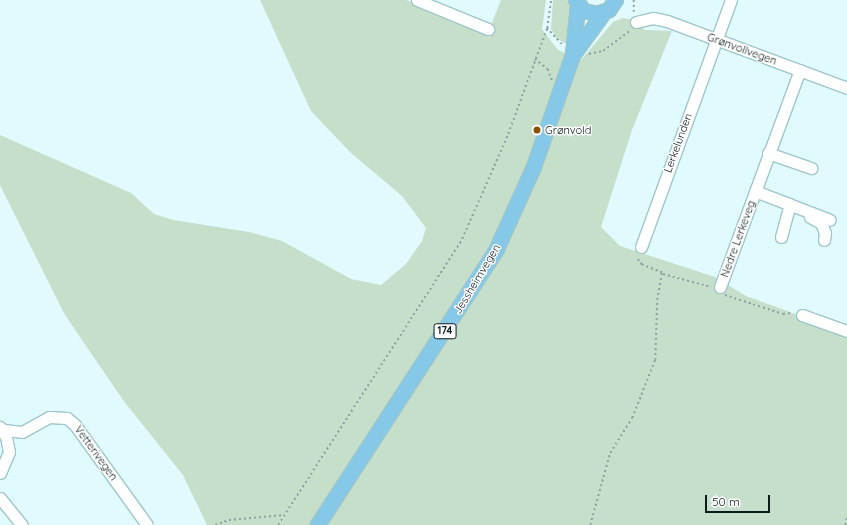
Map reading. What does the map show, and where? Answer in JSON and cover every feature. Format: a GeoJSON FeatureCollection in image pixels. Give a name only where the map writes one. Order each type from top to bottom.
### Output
{"type":"FeatureCollection","features":[{"type":"Feature","properties":{"kind":"main road","name":"174"},"geometry":{"type":"LineString","coordinates":[[577,3],[590,14],[604,12],[616,0]]}},
{"type":"Feature","properties":{"kind":"main road","name":"Jessheimvegen"},"geometry":{"type":"LineString","coordinates":[[575,52],[577,3]]}},
{"type":"Feature","properties":{"kind":"main road","name":"Jessheimvegen"},"geometry":{"type":"LineString","coordinates":[[318,525],[497,249],[534,167],[575,52],[604,12]]}},
{"type":"Feature","properties":{"kind":"street"},"geometry":{"type":"LineString","coordinates":[[417,0],[488,29]]}},
{"type":"Feature","properties":{"kind":"street","name":"Lerkelunden"},"geometry":{"type":"LineString","coordinates":[[640,247],[731,0]]}},
{"type":"Feature","properties":{"kind":"street","name":"Grønvollvegen"},"geometry":{"type":"LineString","coordinates":[[636,22],[658,18],[847,88]]}},
{"type":"Feature","properties":{"kind":"street","name":"Nedre Lerkeveg"},"geometry":{"type":"LineString","coordinates":[[718,289],[800,70]]}},
{"type":"Feature","properties":{"kind":"street"},"geometry":{"type":"LineString","coordinates":[[768,153],[811,168]]}},
{"type":"Feature","properties":{"kind":"street","name":"Nedre Lerkeveg"},"geometry":{"type":"LineString","coordinates":[[755,191],[830,220]]}},
{"type":"Feature","properties":{"kind":"street"},"geometry":{"type":"LineString","coordinates":[[781,237],[792,205]]}},
{"type":"Feature","properties":{"kind":"street"},"geometry":{"type":"LineString","coordinates":[[792,205],[797,212],[821,223],[825,232],[824,240]]}},
{"type":"Feature","properties":{"kind":"street"},"geometry":{"type":"LineString","coordinates":[[802,315],[847,331]]}},
{"type":"Feature","properties":{"kind":"street","name":"Vetterivegen"},"geometry":{"type":"LineString","coordinates":[[0,473],[9,452],[2,428],[22,432],[49,416],[67,418],[75,425],[147,525]]}},
{"type":"Feature","properties":{"kind":"street"},"geometry":{"type":"LineString","coordinates":[[0,498],[22,525]]}},
{"type":"Feature","properties":{"kind":"path"},"geometry":{"type":"LineString","coordinates":[[278,525],[462,239],[508,134],[547,28],[551,0]]}},
{"type":"Feature","properties":{"kind":"path"},"geometry":{"type":"LineString","coordinates":[[547,28],[556,40],[575,52],[603,52],[634,27],[636,22],[634,0]]}},
{"type":"Feature","properties":{"kind":"path"},"geometry":{"type":"LineString","coordinates":[[535,59],[548,69],[552,82]]}},
{"type":"Feature","properties":{"kind":"path"},"geometry":{"type":"LineString","coordinates":[[640,247],[638,261],[661,273],[696,281],[758,307],[783,314],[802,315]]}},
{"type":"Feature","properties":{"kind":"path"},"geometry":{"type":"LineString","coordinates":[[590,525],[610,453],[632,418],[655,360],[657,300],[661,273]]}},
{"type":"Feature","properties":{"kind":"path"},"geometry":{"type":"LineString","coordinates":[[215,525],[229,520],[284,515]]}},
{"type":"Feature","properties":{"kind":"path"},"geometry":{"type":"LineString","coordinates":[[845,525],[847,517]]}},
{"type":"Feature","properties":{"kind":"green space"},"geometry":{"type":"Polygon","coordinates":[[[260,0],[406,0],[488,33],[501,0],[546,0],[542,29],[558,50],[582,59],[613,22],[623,18],[629,19],[645,30],[672,31],[632,130],[601,227],[620,246],[715,277],[746,296],[847,333],[847,525],[207,525],[183,475],[123,400],[65,315],[0,185],[0,135],[131,193],[154,214],[173,220],[249,232],[282,241],[351,279],[381,285],[406,264],[422,241],[426,228],[402,196],[350,152],[311,111],[260,0]]]}},
{"type":"Feature","properties":{"kind":"green space"},"geometry":{"type":"Polygon","coordinates":[[[553,0],[567,0],[571,6],[568,45],[556,38],[551,29],[553,0]]]}},
{"type":"Feature","properties":{"kind":"place","name":"Grønvold"},"geometry":{"type":"Point","coordinates":[537,130]}}]}
